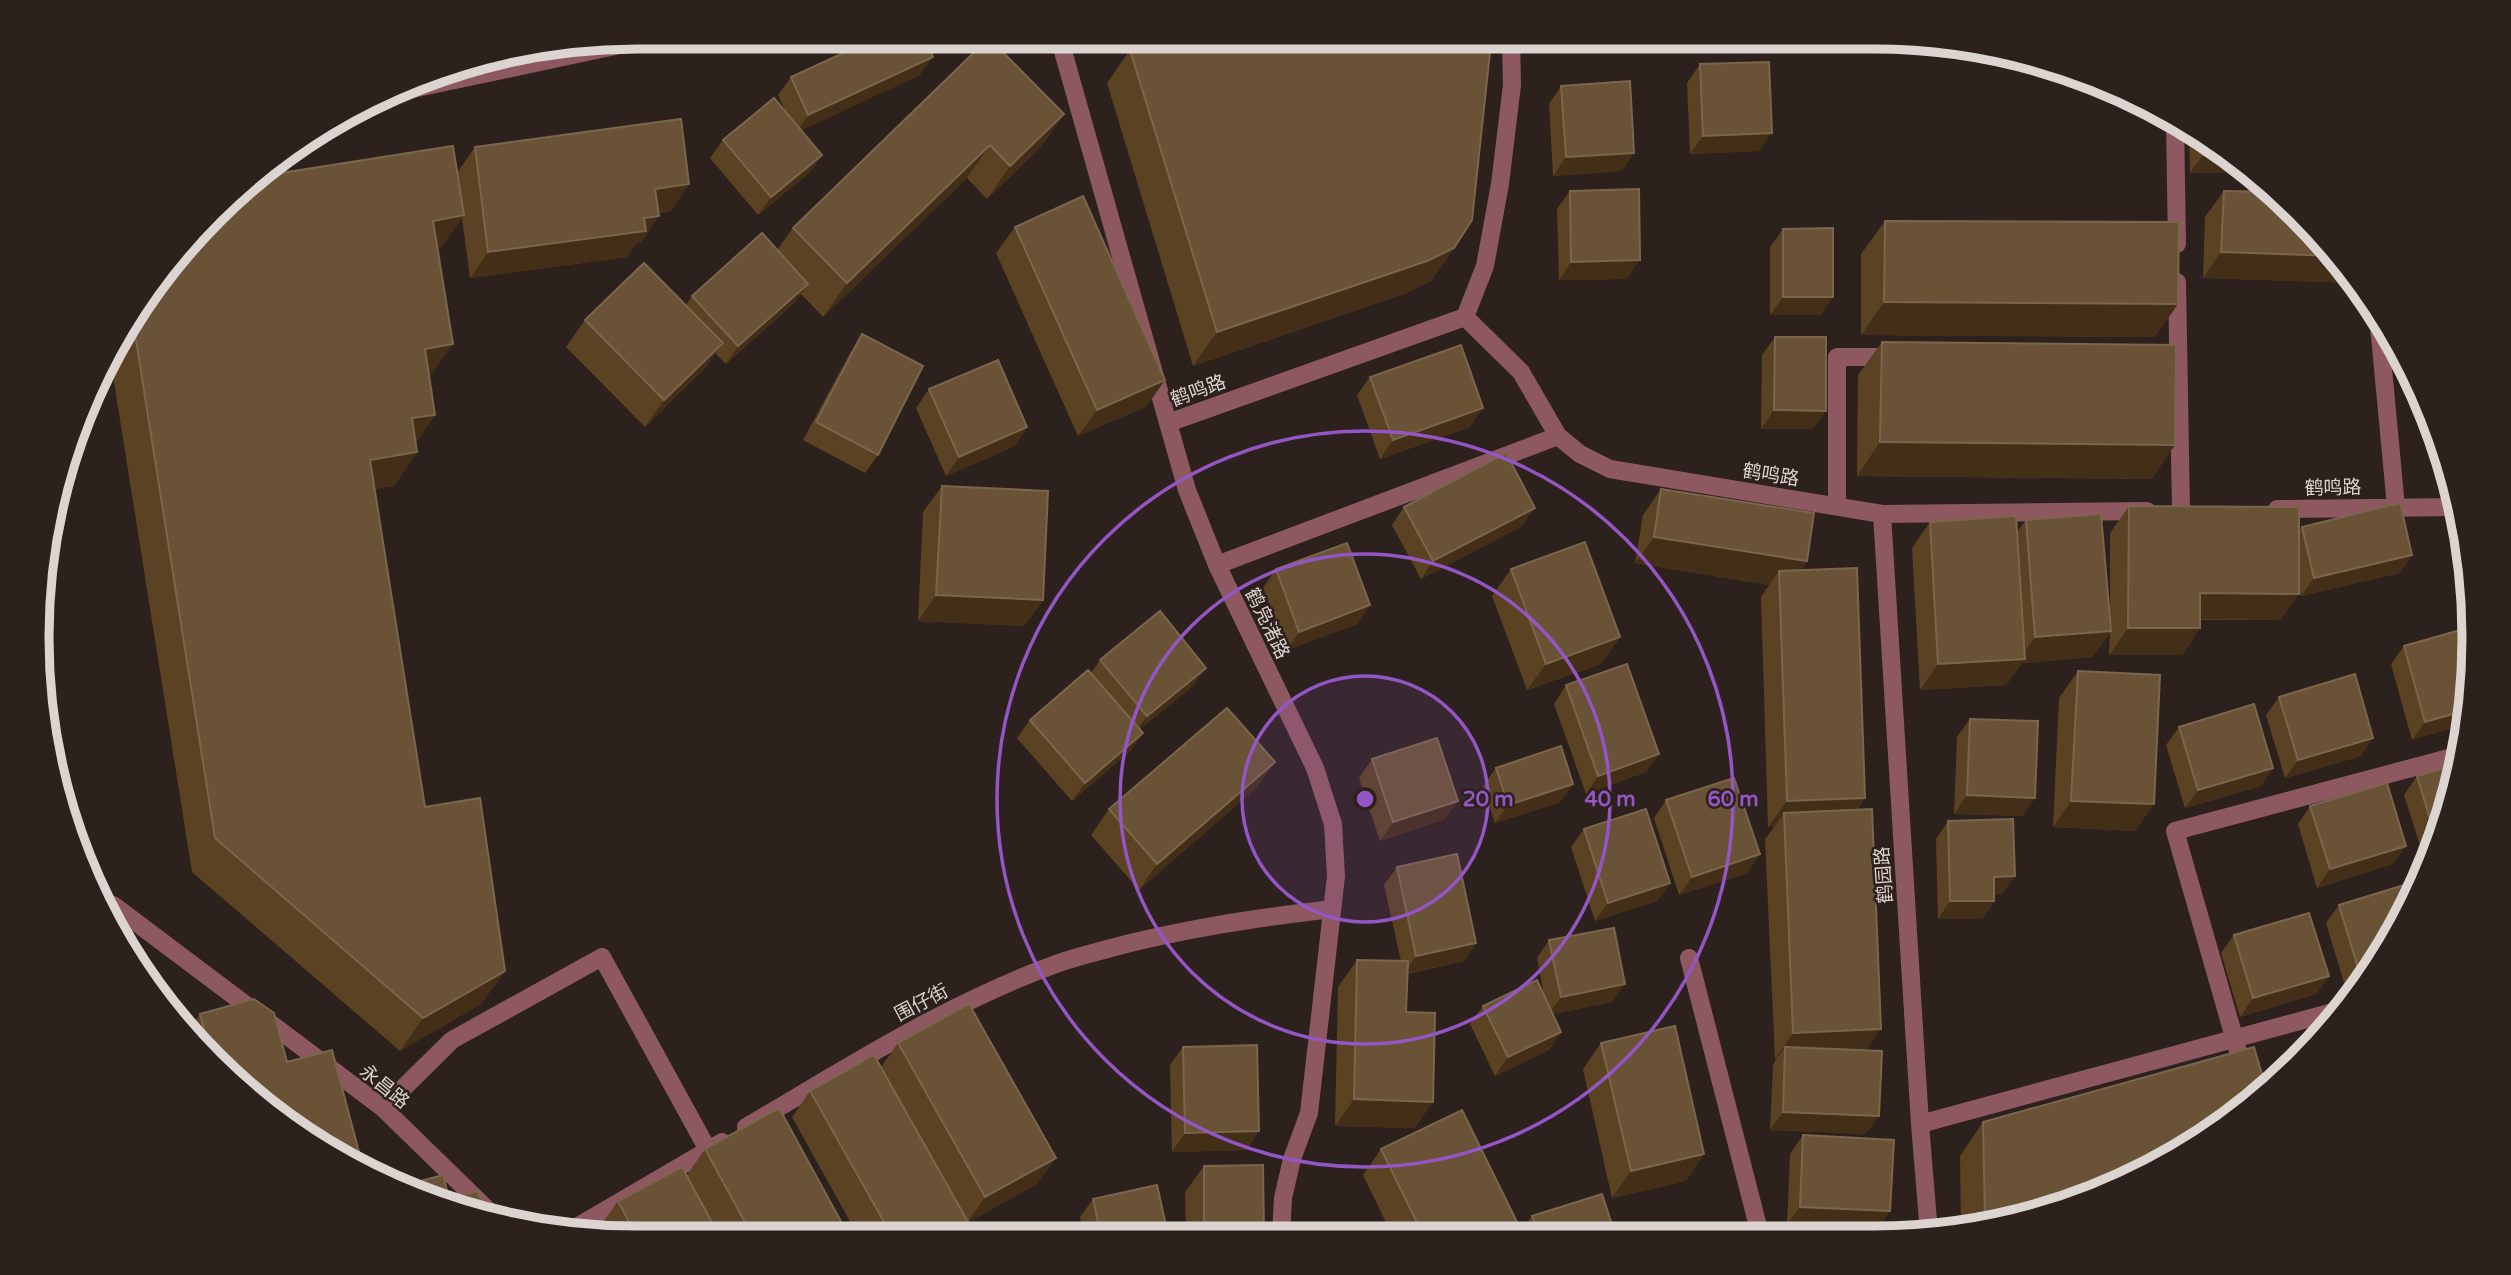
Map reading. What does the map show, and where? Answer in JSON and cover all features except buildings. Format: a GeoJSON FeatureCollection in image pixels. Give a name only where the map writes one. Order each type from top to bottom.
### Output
{"type":"FeatureCollection","features":[{"type":"Feature","properties":{"kind":"street","name":"鹤凫渚路"},"geometry":{"type":"LineString","coordinates":[[1062,49],[1187,491],[1217,565],[1315,768],[1333,824],[1336,876],[1309,1113],[1292,1159],[1283,1198],[1281,1226]]}},
{"type":"Feature","properties":{"kind":"street"},"geometry":{"type":"LineString","coordinates":[[1465,317],[1485,266],[1500,184],[1512,85],[1510,49]]}},
{"type":"Feature","properties":{"kind":"street"},"geometry":{"type":"LineString","coordinates":[[440,83],[593,51]]}},
{"type":"Feature","properties":{"kind":"street","name":"鹤鸣路"},"geometry":{"type":"LineString","coordinates":[[1168,423],[1465,317],[1521,372],[1558,436],[1580,454],[1610,469],[1882,514],[2188,510],[2171,359],[2175,132]]}},
{"type":"Feature","properties":{"kind":"street"},"geometry":{"type":"LineString","coordinates":[[2380,339],[2396,508]]}},
{"type":"Feature","properties":{"kind":"street"},"geometry":{"type":"LineString","coordinates":[[1838,506],[1838,357],[1919,357]]}},
{"type":"Feature","properties":{"kind":"street"},"geometry":{"type":"LineString","coordinates":[[1217,565],[1558,436]]}},
{"type":"Feature","properties":{"kind":"street","name":"鹤鸣路"},"geometry":{"type":"LineString","coordinates":[[2262,509],[2447,507]]}},
{"type":"Feature","properties":{"kind":"street","name":"鹤园路"},"geometry":{"type":"LineString","coordinates":[[1882,514],[1928,1223]]}},
{"type":"Feature","properties":{"kind":"street"},"geometry":{"type":"LineString","coordinates":[[2249,1088],[2175,831],[2450,758]]}},
{"type":"Feature","properties":{"kind":"street","name":"永昌路"},"geometry":{"type":"LineString","coordinates":[[114,906],[383,1108],[483,1205]]}},
{"type":"Feature","properties":{"kind":"street","name":"围仔街"},"geometry":{"type":"LineString","coordinates":[[583,1223],[898,1038],[975,997],[1057,963],[1149,938],[1240,919],[1332,909]]}},
{"type":"Feature","properties":{"kind":"street"},"geometry":{"type":"LineString","coordinates":[[383,1108],[452,1040],[602,957],[708,1150]]}},
{"type":"Feature","properties":{"kind":"street"},"geometry":{"type":"LineString","coordinates":[[1689,958],[1758,1226]]}},
{"type":"Feature","properties":{"kind":"street"},"geometry":{"type":"LineString","coordinates":[[1920,1125],[2326,1014]]}}]}
